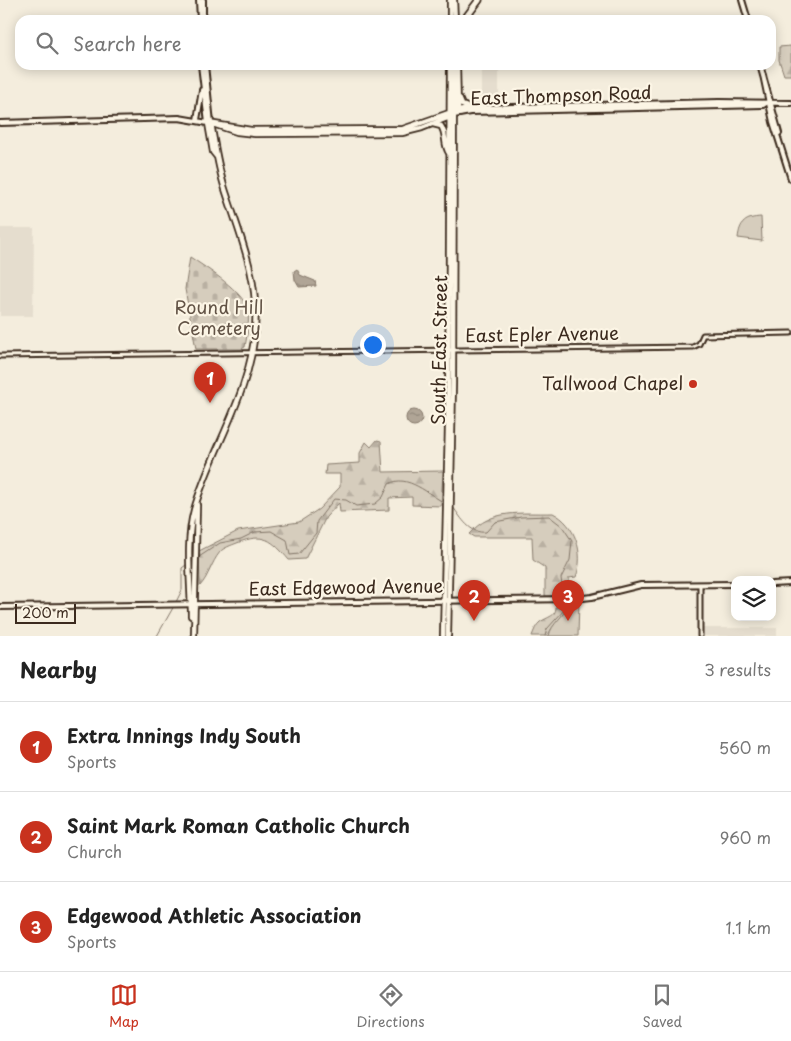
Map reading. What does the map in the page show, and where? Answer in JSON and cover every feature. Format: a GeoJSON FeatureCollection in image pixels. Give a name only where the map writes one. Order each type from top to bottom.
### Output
{"type":"FeatureCollection","features":[{"type":"Feature","properties":{"kind":"highway"},"geometry":{"type":"LineString","coordinates":[[468,15],[479,0]]}},
{"type":"Feature","properties":{"kind":"main road"},"geometry":{"type":"LineString","coordinates":[[199,0],[201,15]]}},
{"type":"Feature","properties":{"kind":"main road"},"geometry":{"type":"LineString","coordinates":[[202,15],[203,0]]}},
{"type":"Feature","properties":{"kind":"main road"},"geometry":{"type":"LineString","coordinates":[[450,0],[450,15]]}},
{"type":"Feature","properties":{"kind":"main road"},"geometry":{"type":"LineString","coordinates":[[454,0],[455,15]]}},
{"type":"Feature","properties":{"kind":"main road"},"geometry":{"type":"LineString","coordinates":[[742,0],[746,15]]}},
{"type":"Feature","properties":{"kind":"main road"},"geometry":{"type":"LineString","coordinates":[[197,120],[203,87],[203,70]]}},
{"type":"Feature","properties":{"kind":"main road"},"geometry":{"type":"LineString","coordinates":[[204,70],[210,123]]}},
{"type":"Feature","properties":{"kind":"main road","name":"South East Street"},"geometry":{"type":"LineString","coordinates":[[443,636],[449,498],[454,161],[450,70]]}},
{"type":"Feature","properties":{"kind":"main road","name":"South East Street"},"geometry":{"type":"LineString","coordinates":[[451,350],[450,142],[456,70]]}},
{"type":"Feature","properties":{"kind":"main road"},"geometry":{"type":"LineString","coordinates":[[457,70],[460,101],[463,106],[470,108]]}},
{"type":"Feature","properties":{"kind":"main road"},"geometry":{"type":"LineString","coordinates":[[762,70],[791,179]]}},
{"type":"Feature","properties":{"kind":"main road"},"geometry":{"type":"LineString","coordinates":[[194,636],[193,519],[205,477],[244,384],[252,352],[256,314],[252,275],[217,157],[203,87]]}},
{"type":"Feature","properties":{"kind":"main road","name":"East Thompson Road"},"geometry":{"type":"LineString","coordinates":[[0,123],[179,118],[254,130],[398,129],[415,126],[470,108],[739,102],[791,103]]}},
{"type":"Feature","properties":{"kind":"main road","name":"East Thompson Road"},"geometry":{"type":"LineString","coordinates":[[210,123],[237,132],[255,134],[402,132],[432,124],[452,114],[580,107]]}},
{"type":"Feature","properties":{"kind":"main road"},"geometry":{"type":"LineString","coordinates":[[432,124],[443,127],[445,146],[450,154]]}},
{"type":"Feature","properties":{"kind":"main road"},"geometry":{"type":"LineString","coordinates":[[450,142],[454,161]]}},
{"type":"Feature","properties":{"kind":"main road"},"geometry":{"type":"LineString","coordinates":[[776,584],[791,583]]}},
{"type":"Feature","properties":{"kind":"main road","name":"East Edgewood Avenue"},"geometry":{"type":"LineString","coordinates":[[0,607],[568,599],[596,596],[640,585],[731,584]]}},
{"type":"Feature","properties":{"kind":"main road","name":"South East Street"},"geometry":{"type":"LineString","coordinates":[[446,600],[448,636]]}},
{"type":"Feature","properties":{"kind":"street","name":"East Epler Avenue"},"geometry":{"type":"LineString","coordinates":[[0,356],[693,347],[699,344],[703,335],[791,333]]}},
{"type":"Feature","properties":{"kind":"street"},"geometry":{"type":"LineString","coordinates":[[700,584],[700,636]]}},
{"type":"Feature","properties":{"kind":"shaded area"},"geometry":{"type":"Polygon","coordinates":[[[481,70],[499,70],[499,105],[481,105],[481,70]]]}},
{"type":"Feature","properties":{"kind":"shaded area"},"geometry":{"type":"Polygon","coordinates":[[[0,228],[34,228],[33,316],[0,316],[0,228]]]}},
{"type":"Feature","properties":{"kind":"shaded area"},"geometry":{"type":"Polygon","coordinates":[[[702,628],[777,628],[777,636],[702,636],[702,628]]]}},
{"type":"Feature","properties":{"kind":"green space"},"geometry":{"type":"Polygon","coordinates":[[[791,46],[791,75],[784,75],[779,60],[779,47],[791,46]]]}},
{"type":"Feature","properties":{"kind":"green space"},"geometry":{"type":"Polygon","coordinates":[[[761,217],[762,241],[738,238],[740,228],[744,222],[751,218],[761,217]]]}},
{"type":"Feature","properties":{"kind":"green space","name":"Round Hill Cemetery"},"geometry":{"type":"Polygon","coordinates":[[[190,257],[229,285],[242,298],[246,305],[248,320],[245,347],[241,349],[196,349],[185,289],[190,257]]]}},
{"type":"Feature","properties":{"kind":"green space"},"geometry":{"type":"Polygon","coordinates":[[[377,440],[381,441],[383,472],[443,471],[441,506],[412,505],[412,497],[389,498],[389,510],[340,512],[339,503],[326,517],[305,559],[289,560],[272,543],[261,538],[246,540],[221,551],[200,586],[199,551],[238,531],[299,522],[319,509],[340,487],[340,474],[325,474],[326,465],[360,463],[360,453],[366,442],[371,447],[377,440]]]}},
{"type":"Feature","properties":{"kind":"green space"},"geometry":{"type":"Polygon","coordinates":[[[518,513],[553,513],[567,524],[576,540],[578,549],[579,558],[576,577],[569,578],[570,596],[545,596],[545,568],[533,560],[532,537],[474,537],[469,534],[487,520],[497,516],[518,513]]]}},
{"type":"Feature","properties":{"kind":"green space"},"geometry":{"type":"Polygon","coordinates":[[[556,602],[569,603],[565,612],[552,627],[548,636],[532,636],[539,623],[554,613],[556,602]]]}},
{"type":"Feature","properties":{"kind":"green space"},"geometry":{"type":"Polygon","coordinates":[[[579,602],[578,636],[549,636],[552,627],[569,603],[579,602]]]}},
{"type":"Feature","properties":{"kind":"water"},"geometry":{"type":"Polygon","coordinates":[[[297,269],[300,275],[315,281],[316,286],[299,287],[295,280],[294,271],[297,269]]]}},
{"type":"Feature","properties":{"kind":"water"},"geometry":{"type":"Polygon","coordinates":[[[414,410],[422,418],[414,426],[406,418],[414,410]]]}},
{"type":"Feature","properties":{"kind":"waterway"},"geometry":{"type":"LineString","coordinates":[[196,559],[220,543],[241,539],[255,532],[271,531],[287,540],[290,555],[299,554],[316,533],[317,521],[334,499],[346,500],[356,506],[375,504],[383,497],[389,484],[396,481],[403,481],[418,486],[445,503]]}},
{"type":"Feature","properties":{"kind":"waterway"},"geometry":{"type":"LineString","coordinates":[[453,507],[467,525],[480,532],[486,532],[495,522],[521,517],[549,516],[562,526],[572,541],[570,560],[561,578],[565,609],[547,629],[545,636]]}},
{"type":"Feature","properties":{"kind":"waterway"},"geometry":{"type":"LineString","coordinates":[[176,602],[182,590],[182,568],[186,565]]}},
{"type":"Feature","properties":{"kind":"waterway"},"geometry":{"type":"LineString","coordinates":[[157,636],[174,606]]}},
{"type":"Feature","properties":{"kind":"place","name":"Tallwood Chapel"},"geometry":{"type":"Point","coordinates":[693,384]}},
{"type":"Feature","properties":{"kind":"place","name":"Extra Innings Indy South"},"geometry":{"type":"Point","coordinates":[210,403]}},
{"type":"Feature","properties":{"kind":"place","name":"Saint Mark Roman Catholic Church"},"geometry":{"type":"Point","coordinates":[474,621]}},
{"type":"Feature","properties":{"kind":"place","name":"Edgewood Athletic Association"},"geometry":{"type":"Point","coordinates":[568,621]}}]}
